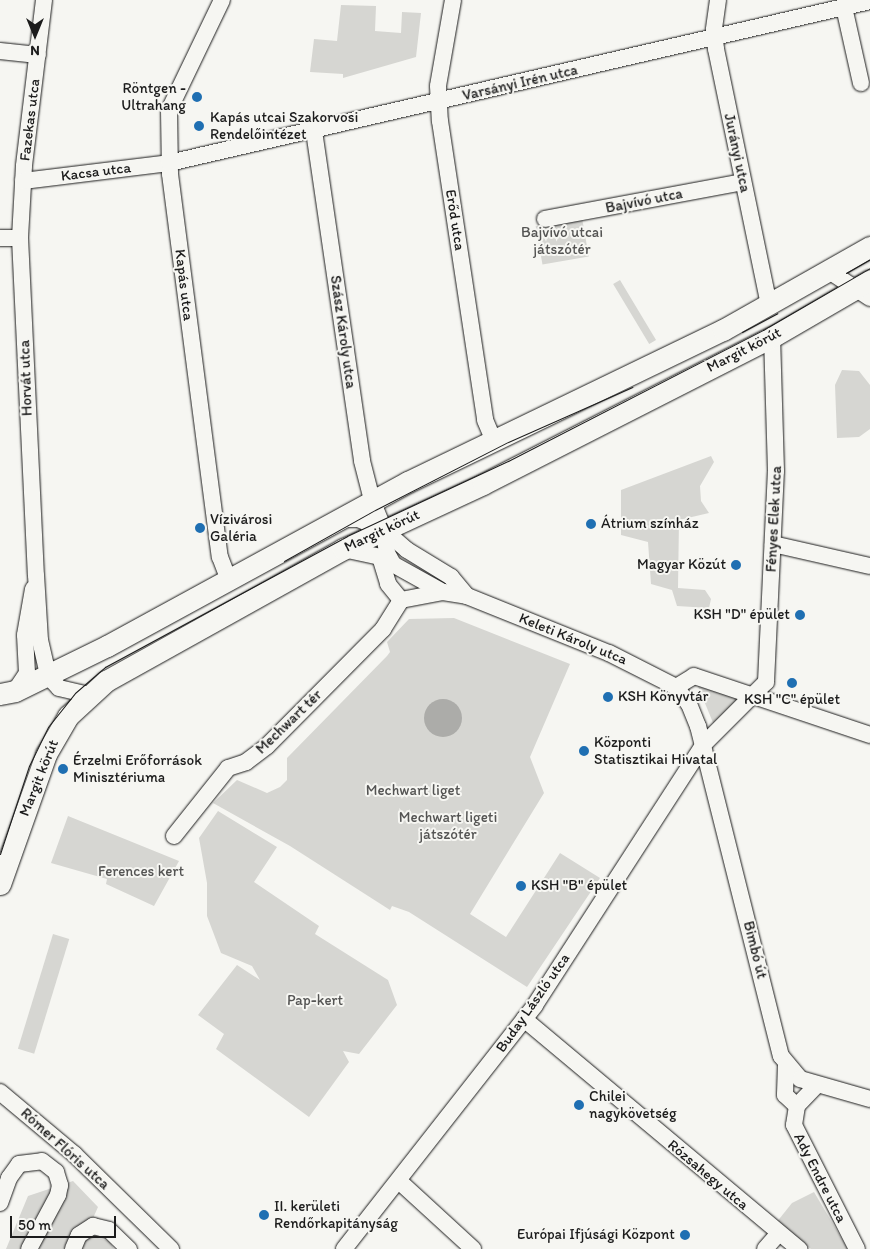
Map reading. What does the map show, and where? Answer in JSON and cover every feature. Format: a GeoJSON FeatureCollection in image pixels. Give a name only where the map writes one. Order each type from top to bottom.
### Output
{"type":"FeatureCollection","features":[{"type":"Feature","properties":{"kind":"main road","name":"Margit körút"},"geometry":{"type":"LineString","coordinates":[[8,693],[48,676],[229,580],[372,500],[493,439],[768,306],[870,247]]}},
{"type":"Feature","properties":{"kind":"main road","name":"Margit körút"},"geometry":{"type":"LineString","coordinates":[[0,884],[46,754],[68,716],[89,695],[131,666],[343,549],[483,484],[866,289]]}},
{"type":"Feature","properties":{"kind":"street","name":"Fazekas utca"},"geometry":{"type":"LineString","coordinates":[[23,181],[44,0]]}},
{"type":"Feature","properties":{"kind":"street","name":"Kapás utca"},"geometry":{"type":"LineString","coordinates":[[222,0],[170,102],[170,168],[220,557],[229,580]]}},
{"type":"Feature","properties":{"kind":"street","name":"Erőd utca"},"geometry":{"type":"LineString","coordinates":[[453,0],[438,86],[439,104],[485,420],[493,439]]}},
{"type":"Feature","properties":{"kind":"street","name":"Jurányi utca"},"geometry":{"type":"LineString","coordinates":[[718,0],[714,37],[768,306]]}},
{"type":"Feature","properties":{"kind":"street","name":"Varsányi Irén utca"},"geometry":{"type":"LineString","coordinates":[[170,168],[314,131],[439,104],[870,1]]}},
{"type":"Feature","properties":{"kind":"street"},"geometry":{"type":"LineString","coordinates":[[844,7],[860,83]]}},
{"type":"Feature","properties":{"kind":"street"},"geometry":{"type":"LineString","coordinates":[[0,51],[38,55]]}},
{"type":"Feature","properties":{"kind":"street","name":"Szász Károly utca"},"geometry":{"type":"LineString","coordinates":[[314,131],[362,462],[372,500],[384,530]]}},
{"type":"Feature","properties":{"kind":"street","name":"Kacsa utca"},"geometry":{"type":"LineString","coordinates":[[23,181],[170,168]]}},
{"type":"Feature","properties":{"kind":"street","name":"Horvát utca"},"geometry":{"type":"LineString","coordinates":[[23,181],[20,238],[36,575],[40,640],[48,676]]}},
{"type":"Feature","properties":{"kind":"street","name":"Bajvívó utca"},"geometry":{"type":"LineString","coordinates":[[545,219],[743,182]]}},
{"type":"Feature","properties":{"kind":"street"},"geometry":{"type":"LineString","coordinates":[[0,238],[20,238]]}},
{"type":"Feature","properties":{"kind":"street"},"geometry":{"type":"LineString","coordinates":[[829,271],[866,289]]}},
{"type":"Feature","properties":{"kind":"street","name":"Fényes Elek utca"},"geometry":{"type":"LineString","coordinates":[[755,697],[764,686],[768,672],[776,446],[772,336]]}},
{"type":"Feature","properties":{"kind":"street","name":"Keleti Károly utca"},"geometry":{"type":"LineString","coordinates":[[338,519],[358,519],[384,530],[407,550],[451,577],[467,596]]}},
{"type":"Feature","properties":{"kind":"street"},"geometry":{"type":"LineString","coordinates":[[384,530],[388,584],[402,600],[443,592]]}},
{"type":"Feature","properties":{"kind":"street"},"geometry":{"type":"LineString","coordinates":[[772,544],[870,566]]}},
{"type":"Feature","properties":{"kind":"street","name":"Keleti Károly utca"},"geometry":{"type":"LineString","coordinates":[[343,549],[386,561],[443,592],[467,596],[609,653],[676,687],[694,713],[703,745]]}},
{"type":"Feature","properties":{"kind":"street","name":"Horvát utca"},"geometry":{"type":"LineString","coordinates":[[8,693],[27,673],[27,620],[36,575]]}},
{"type":"Feature","properties":{"kind":"street","name":"Mechwart tér"},"geometry":{"type":"LineString","coordinates":[[174,836],[228,768],[246,762],[267,746],[383,629],[402,600]]}},
{"type":"Feature","properties":{"kind":"street"},"geometry":{"type":"LineString","coordinates":[[48,676],[59,688],[89,695]]}},
{"type":"Feature","properties":{"kind":"street"},"geometry":{"type":"LineString","coordinates":[[676,687],[694,676],[870,735]]}},
{"type":"Feature","properties":{"kind":"street"},"geometry":{"type":"LineString","coordinates":[[703,745],[755,697]]}},
{"type":"Feature","properties":{"kind":"street","name":"Buday László utca"},"geometry":{"type":"LineString","coordinates":[[344,1249],[400,1182],[524,1019],[703,745]]}},
{"type":"Feature","properties":{"kind":"street","name":"Bimbó út"},"geometry":{"type":"LineString","coordinates":[[703,745],[781,1056],[786,1065],[800,1079],[816,1086],[869,1096]]}},
{"type":"Feature","properties":{"kind":"street","name":"Rózsahegy utca"},"geometry":{"type":"LineString","coordinates":[[524,1019],[778,1234]]}},
{"type":"Feature","properties":{"kind":"street"},"geometry":{"type":"LineString","coordinates":[[786,1065],[785,1095],[797,1106],[816,1086]]}},
{"type":"Feature","properties":{"kind":"street","name":"Rómer Flóris utca"},"geometry":{"type":"LineString","coordinates":[[0,1092],[74,1154],[171,1249]]}},
{"type":"Feature","properties":{"kind":"street","name":"Ady Endre utca"},"geometry":{"type":"LineString","coordinates":[[797,1106],[794,1125],[856,1249]]}},
{"type":"Feature","properties":{"kind":"street"},"geometry":{"type":"LineString","coordinates":[[0,1204],[9,1178],[19,1164],[42,1161],[56,1172],[60,1185],[58,1195],[29,1249]]}},
{"type":"Feature","properties":{"kind":"street"},"geometry":{"type":"LineString","coordinates":[[400,1182],[473,1249]]}},
{"type":"Feature","properties":{"kind":"street"},"geometry":{"type":"LineString","coordinates":[[73,1249],[82,1231],[98,1226],[109,1230],[130,1249]]}},
{"type":"Feature","properties":{"kind":"street"},"geometry":{"type":"LineString","coordinates":[[765,1249],[778,1234],[799,1249]]}},
{"type":"Feature","properties":{"kind":"green space"},"geometry":{"type":"Polygon","coordinates":[[[341,5],[376,6],[375,31],[401,33],[402,12],[421,13],[416,57],[343,78],[343,74],[310,72],[314,39],[337,41],[341,5]]]}},
{"type":"Feature","properties":{"kind":"green space","name":"Bajvívó utcai játszótér"},"geometry":{"type":"Polygon","coordinates":[[[582,218],[589,256],[542,265],[536,226],[582,218]]]}},
{"type":"Feature","properties":{"kind":"green space"},"geometry":{"type":"Polygon","coordinates":[[[620,280],[656,340],[649,344],[613,284],[620,280]]]}},
{"type":"Feature","properties":{"kind":"green space"},"geometry":{"type":"Polygon","coordinates":[[[842,370],[859,371],[870,385],[870,429],[859,437],[837,438],[835,385],[842,370]]]}},
{"type":"Feature","properties":{"kind":"green space"},"geometry":{"type":"Polygon","coordinates":[[[711,456],[714,462],[700,486],[701,501],[709,513],[679,520],[678,588],[705,590],[711,599],[709,608],[677,606],[672,590],[651,584],[648,542],[621,535],[621,490],[711,456]]]}},
{"type":"Feature","properties":{"kind":"green space","name":"Mechwart liget"},"geometry":{"type":"Polygon","coordinates":[[[454,618],[570,664],[530,757],[544,793],[470,914],[506,937],[560,853],[600,878],[527,987],[409,912],[392,906],[390,910],[290,846],[213,803],[237,780],[267,793],[280,787],[287,780],[287,758],[387,656],[390,652],[387,642],[409,619],[454,618]]]}},
{"type":"Feature","properties":{"kind":"green space"},"geometry":{"type":"Polygon","coordinates":[[[697,684],[740,698],[714,725],[697,684]]]}},
{"type":"Feature","properties":{"kind":"green space","name":"Pap-kert"},"geometry":{"type":"Polygon","coordinates":[[[218,811],[277,847],[254,882],[319,926],[315,934],[388,980],[397,1005],[359,1054],[343,1051],[349,1062],[309,1117],[216,1049],[224,1034],[198,1015],[237,965],[260,980],[252,966],[221,953],[207,916],[207,883],[199,838],[218,811]]]}},
{"type":"Feature","properties":{"kind":"green space","name":"Ferences kert"},"geometry":{"type":"Polygon","coordinates":[[[68,816],[179,861],[154,906],[106,884],[107,879],[51,863],[68,816]]]}},
{"type":"Feature","properties":{"kind":"green space"},"geometry":{"type":"Polygon","coordinates":[[[53,934],[69,939],[34,1054],[18,1049],[53,934]]]}},
{"type":"Feature","properties":{"kind":"green space"},"geometry":{"type":"Polygon","coordinates":[[[73,1181],[98,1207],[94,1216],[98,1238],[109,1241],[114,1249],[6,1249],[28,1196],[73,1181]]]}},
{"type":"Feature","properties":{"kind":"green space"},"geometry":{"type":"Polygon","coordinates":[[[814,1192],[848,1249],[811,1249],[776,1223],[792,1203],[814,1192]]]}},
{"type":"Feature","properties":{"kind":"shaded area"},"geometry":{"type":"Polygon","coordinates":[[[443,699],[450,700],[456,705],[461,711],[461,725],[456,731],[450,736],[443,737],[436,736],[430,731],[425,725],[424,718],[425,711],[430,705],[436,700],[443,699]]]}},
{"type":"Feature","properties":{"kind":"tram line"},"geometry":{"type":"LineString","coordinates":[[846,273],[870,259]]}},
{"type":"Feature","properties":{"kind":"tram line"},"geometry":{"type":"LineString","coordinates":[[0,854],[29,766],[48,727],[75,693],[105,667],[347,536],[508,461],[763,330],[870,268]]}},
{"type":"Feature","properties":{"kind":"tram line"},"geometry":{"type":"LineString","coordinates":[[742,332],[777,313]]}},
{"type":"Feature","properties":{"kind":"tram line"},"geometry":{"type":"LineString","coordinates":[[284,561],[375,510],[508,442],[632,387]]}},
{"type":"Feature","properties":{"kind":"place","name":"Röntgen - Ultrahang"},"geometry":{"type":"Point","coordinates":[197,97]}},
{"type":"Feature","properties":{"kind":"place","name":"Kapás utcai Szakorvosi Rendelőintézet"},"geometry":{"type":"Point","coordinates":[199,126]}},
{"type":"Feature","properties":{"kind":"place","name":"Átrium színház"},"geometry":{"type":"Point","coordinates":[591,524]}},
{"type":"Feature","properties":{"kind":"place","name":"Vízivárosi Galéria"},"geometry":{"type":"Point","coordinates":[200,528]}},
{"type":"Feature","properties":{"kind":"place","name":"Magyar Közút"},"geometry":{"type":"Point","coordinates":[736,565]}},
{"type":"Feature","properties":{"kind":"place","name":"KSH \"D\" épület"},"geometry":{"type":"Point","coordinates":[800,615]}},
{"type":"Feature","properties":{"kind":"place","name":"KSH \"C\" épület"},"geometry":{"type":"Point","coordinates":[792,683]}},
{"type":"Feature","properties":{"kind":"place","name":"KSH Könyvtár"},"geometry":{"type":"Point","coordinates":[608,697]}},
{"type":"Feature","properties":{"kind":"place","name":"Központi Statisztikai Hivatal"},"geometry":{"type":"Point","coordinates":[584,751]}},
{"type":"Feature","properties":{"kind":"place","name":"Érzelmi Erőforrások Minisztériuma"},"geometry":{"type":"Point","coordinates":[63,769]}},
{"type":"Feature","properties":{"kind":"place","name":"KSH \"B\" épület"},"geometry":{"type":"Point","coordinates":[521,886]}},
{"type":"Feature","properties":{"kind":"place","name":"Chilei nagykövetség"},"geometry":{"type":"Point","coordinates":[579,1105]}},
{"type":"Feature","properties":{"kind":"place","name":"II. kerületi Rendőrkapitányság"},"geometry":{"type":"Point","coordinates":[264,1215]}},
{"type":"Feature","properties":{"kind":"place","name":"Európai Ifjúsági Központ"},"geometry":{"type":"Point","coordinates":[685,1235]}},
{"type":"Feature","properties":{"kind":"park label","name":"Mechwart ligeti játszótér"},"geometry":{"type":"Point","coordinates":[448,826]}}]}
